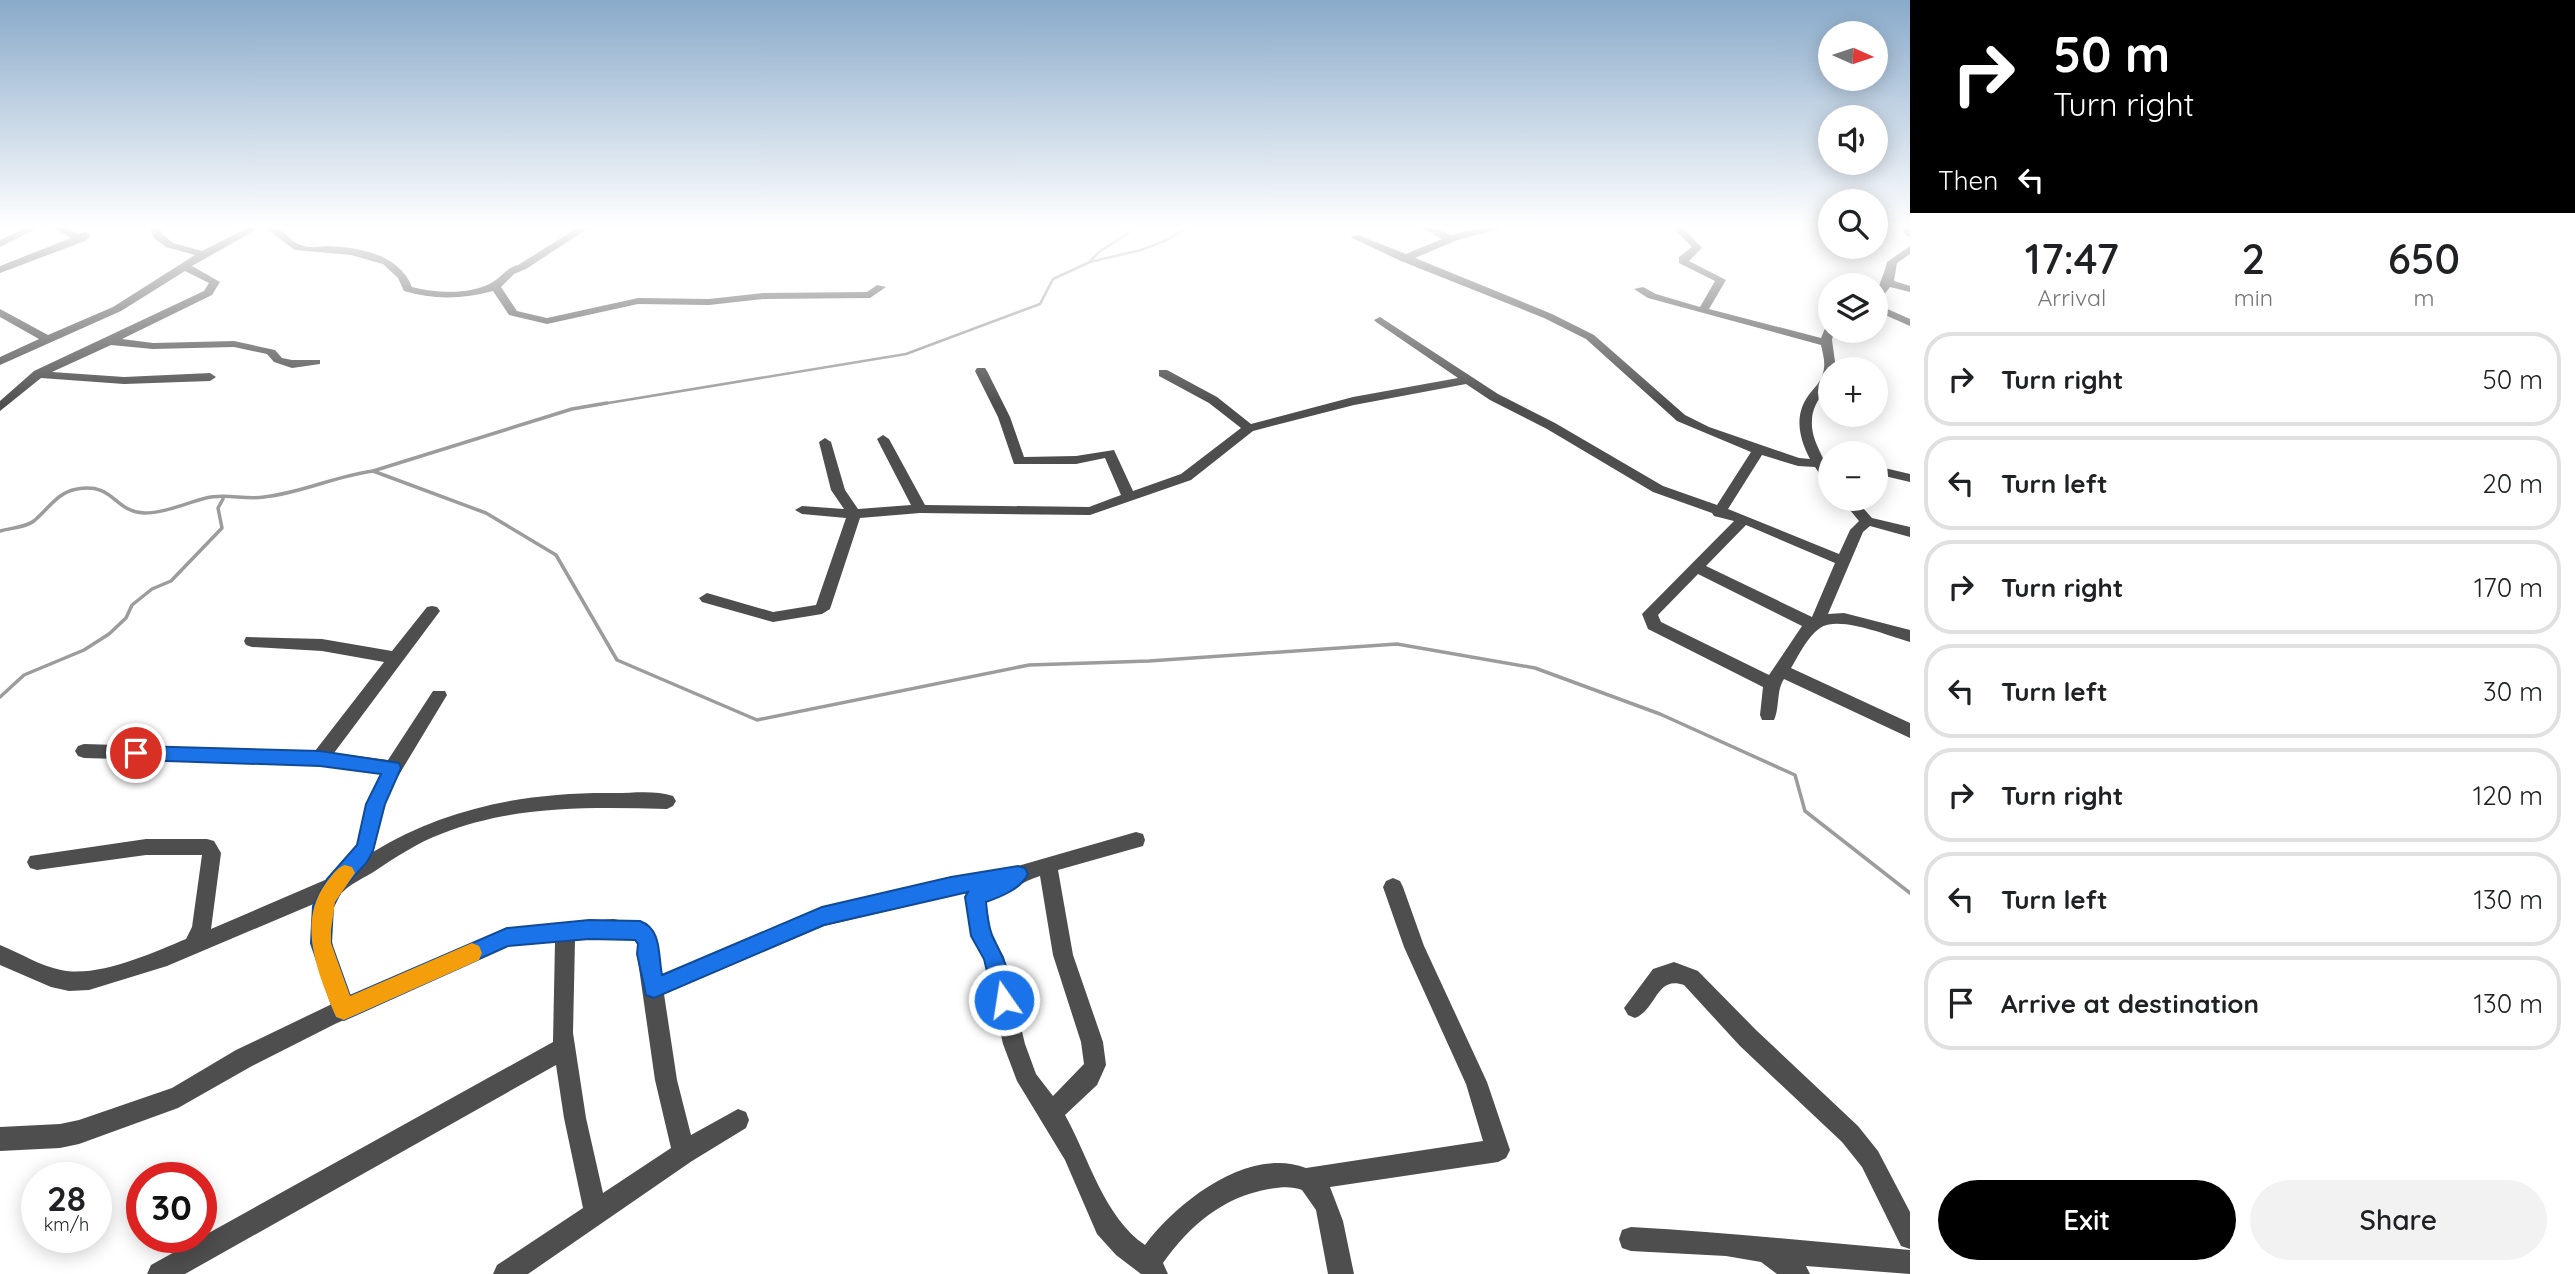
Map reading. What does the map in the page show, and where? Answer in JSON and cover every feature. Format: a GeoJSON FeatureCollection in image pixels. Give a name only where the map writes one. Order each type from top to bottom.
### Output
{"type":"FeatureCollection","features":[{"type":"Feature","properties":{"kind":"street"},"geometry":{"type":"LineString","coordinates":[[0,362],[117,309],[154,286]]}},
{"type":"Feature","properties":{"kind":"street"},"geometry":{"type":"LineString","coordinates":[[0,407],[38,374],[193,302],[213,286]]}},
{"type":"Feature","properties":{"kind":"street"},"geometry":{"type":"LineString","coordinates":[[407,286],[418,293],[483,290],[494,286]]}},
{"type":"Feature","properties":{"kind":"street"},"geometry":{"type":"LineString","coordinates":[[495,286],[513,313],[547,321],[638,301],[709,302],[763,296],[870,295],[881,288]]}},
{"type":"Feature","properties":{"kind":"street"},"geometry":{"type":"LineString","coordinates":[[1474,286],[1548,316],[1590,337],[1681,418],[1759,450],[1798,462],[1818,462]]}},
{"type":"Feature","properties":{"kind":"street"},"geometry":{"type":"LineString","coordinates":[[1703,311],[1717,286]]}},
{"type":"Feature","properties":{"kind":"street"},"geometry":{"type":"LineString","coordinates":[[1639,289],[1652,296],[1703,311],[1818,341]]}},
{"type":"Feature","properties":{"kind":"street"},"geometry":{"type":"LineString","coordinates":[[0,312],[48,340]]}},
{"type":"Feature","properties":{"kind":"street"},"geometry":{"type":"LineString","coordinates":[[1888,313],[1910,323]]}},
{"type":"Feature","properties":{"kind":"street"},"geometry":{"type":"LineString","coordinates":[[1380,320],[1467,380],[1658,489],[1719,513],[1744,519],[1843,561]]}},
{"type":"Feature","properties":{"kind":"street"},"geometry":{"type":"LineString","coordinates":[[109,341],[153,346],[234,344],[271,352],[278,360],[292,363],[316,362]]}},
{"type":"Feature","properties":{"kind":"street"},"geometry":{"type":"LineString","coordinates":[[1818,455],[1805,424],[1811,400],[1829,379],[1831,363],[1825,343]]}},
{"type":"Feature","properties":{"kind":"street"},"geometry":{"type":"LineString","coordinates":[[981,371],[1004,417],[1019,461],[1076,460],[1109,453],[1129,498]]}},
{"type":"Feature","properties":{"kind":"street"},"geometry":{"type":"LineString","coordinates":[[1163,373],[1213,400],[1249,428]]}},
{"type":"Feature","properties":{"kind":"street"},"geometry":{"type":"LineString","coordinates":[[38,374],[100,381],[172,381],[211,377]]}},
{"type":"Feature","properties":{"kind":"street"},"geometry":{"type":"LineString","coordinates":[[802,510],[854,514],[920,509],[1090,511],[1186,477],[1249,428],[1353,401],[1467,380]]}},
{"type":"Feature","properties":{"kind":"street"},"geometry":{"type":"LineString","coordinates":[[883,439],[920,509]]}},
{"type":"Feature","properties":{"kind":"street"},"geometry":{"type":"LineString","coordinates":[[825,442],[838,490],[854,514]]}},
{"type":"Feature","properties":{"kind":"street"},"geometry":{"type":"LineString","coordinates":[[1719,513],[1759,450]]}},
{"type":"Feature","properties":{"kind":"street"},"geometry":{"type":"LineString","coordinates":[[1888,473],[1910,478]]}},
{"type":"Feature","properties":{"kind":"street"},"geometry":{"type":"LineString","coordinates":[[1858,511],[1867,521],[1910,532]]}},
{"type":"Feature","properties":{"kind":"street"},"geometry":{"type":"LineString","coordinates":[[707,597],[773,617],[821,609],[854,514]]}},
{"type":"Feature","properties":{"kind":"street"},"geometry":{"type":"LineString","coordinates":[[1744,519],[1650,614],[1654,625],[1910,731]]}},
{"type":"Feature","properties":{"kind":"street"},"geometry":{"type":"LineString","coordinates":[[1768,715],[1777,677],[1815,623],[1857,530],[1867,521]]}},
{"type":"Feature","properties":{"kind":"street"},"geometry":{"type":"LineString","coordinates":[[1695,567],[1815,623],[1844,618],[1910,636]]}},
{"type":"Feature","properties":{"kind":"street"},"geometry":{"type":"LineString","coordinates":[[320,758],[432,611]]}},
{"type":"Feature","properties":{"kind":"street"},"geometry":{"type":"LineString","coordinates":[[252,641],[322,645],[396,658]]}},
{"type":"Feature","properties":{"kind":"street"},"geometry":{"type":"LineString","coordinates":[[344,1009],[321,943],[323,906],[334,885],[361,857],[375,804],[393,768],[439,695]]}},
{"type":"Feature","properties":{"kind":"street"},"geometry":{"type":"LineString","coordinates":[[84,751],[320,758],[393,768]]}},
{"type":"Feature","properties":{"kind":"street"},"geometry":{"type":"LineString","coordinates":[[0,956],[25,964],[52,978],[72,981],[117,972],[194,945],[334,885],[432,829],[511,805],[575,799],[667,801]]}},
{"type":"Feature","properties":{"kind":"street"},"geometry":{"type":"LineString","coordinates":[[654,988],[822,916],[1048,867],[1098,849],[1136,840]]}},
{"type":"Feature","properties":{"kind":"street"},"geometry":{"type":"LineString","coordinates":[[37,862],[146,847],[207,847],[212,853],[205,914],[194,945]]}},
{"type":"Feature","properties":{"kind":"street"},"geometry":{"type":"LineString","coordinates":[[1048,867],[1063,955],[1092,1042],[1095,1065],[1089,1077],[1051,1113]]}},
{"type":"Feature","properties":{"kind":"street"},"geometry":{"type":"LineString","coordinates":[[1018,874],[995,890],[975,897],[981,936],[994,957],[1014,1044],[1028,1081],[1051,1113],[1073,1152],[1106,1225],[1151,1268],[1170,1230],[1210,1198],[1249,1179],[1288,1175],[1307,1179],[1498,1150],[1476,1082],[1414,947],[1393,887]]}},
{"type":"Feature","properties":{"kind":"street"},"geometry":{"type":"LineString","coordinates":[[0,1139],[60,1136],[79,1132],[178,1097],[244,1058],[344,1009],[507,937],[613,928],[640,930],[648,941],[647,954],[666,1080],[684,1153]]}},
{"type":"Feature","properties":{"kind":"street"},"geometry":{"type":"LineString","coordinates":[[565,931],[562,1032],[575,1118],[596,1213]]}},
{"type":"Feature","properties":{"kind":"street"},"geometry":{"type":"LineString","coordinates":[[1635,1008],[1660,976],[1674,972],[1691,978],[1748,1038],[1850,1135],[1870,1160],[1910,1237]]}},
{"type":"Feature","properties":{"kind":"street"},"geometry":{"type":"LineString","coordinates":[[160,1274],[564,1048]]}},
{"type":"Feature","properties":{"kind":"street"},"geometry":{"type":"LineString","coordinates":[[506,1274],[684,1153],[738,1120]]}},
{"type":"Feature","properties":{"kind":"street"},"geometry":{"type":"LineString","coordinates":[[1307,1179],[1319,1190],[1330,1217],[1340,1274]]}},
{"type":"Feature","properties":{"kind":"street"},"geometry":{"type":"LineString","coordinates":[[1631,1239],[1726,1244],[1910,1262]]}},
{"type":"Feature","properties":{"kind":"street"},"geometry":{"type":"LineString","coordinates":[[1766,1250],[1797,1274]]}},
{"type":"Feature","properties":{"kind":"waterway"},"geometry":{"type":"LineString","coordinates":[[596,405],[906,354],[1040,304],[1049,286]]}},
{"type":"Feature","properties":{"kind":"waterway"},"geometry":{"type":"LineString","coordinates":[[373,471],[572,409],[607,403]]}},
{"type":"Feature","properties":{"kind":"waterway"},"geometry":{"type":"LineString","coordinates":[[0,531],[32,522],[59,497],[77,489],[99,490],[126,508],[152,513],[213,497],[257,498],[278,495],[373,471]]}},
{"type":"Feature","properties":{"kind":"waterway"},"geometry":{"type":"LineString","coordinates":[[373,471],[486,513],[556,555],[617,660],[757,720],[1029,665],[1149,661],[1397,644],[1535,668],[1660,714],[1795,775],[1805,811],[1910,893]]}},
{"type":"Feature","properties":{"kind":"waterway"},"geometry":{"type":"LineString","coordinates":[[0,697],[24,675],[84,650],[109,634],[126,618],[132,605],[152,589],[171,581],[222,528],[218,508],[223,499]]}},
{"type":"Feature","properties":{"kind":"slow traffic"},"geometry":{"type":"LineString","coordinates":[[345,873],[334,885],[323,906],[321,930],[321,943],[344,1009],[472,953]]}},
{"type":"Feature","properties":{"kind":"route"},"geometry":{"type":"LineString","coordinates":[[136,753],[320,758],[393,768],[375,804],[361,857],[334,885],[323,906],[321,943],[344,1009],[507,937],[524,934],[613,928],[640,930],[648,941],[647,954],[654,988],[822,916],[951,886],[1018,874],[995,890],[975,897],[981,936],[994,957],[1004,1000]]}}]}
